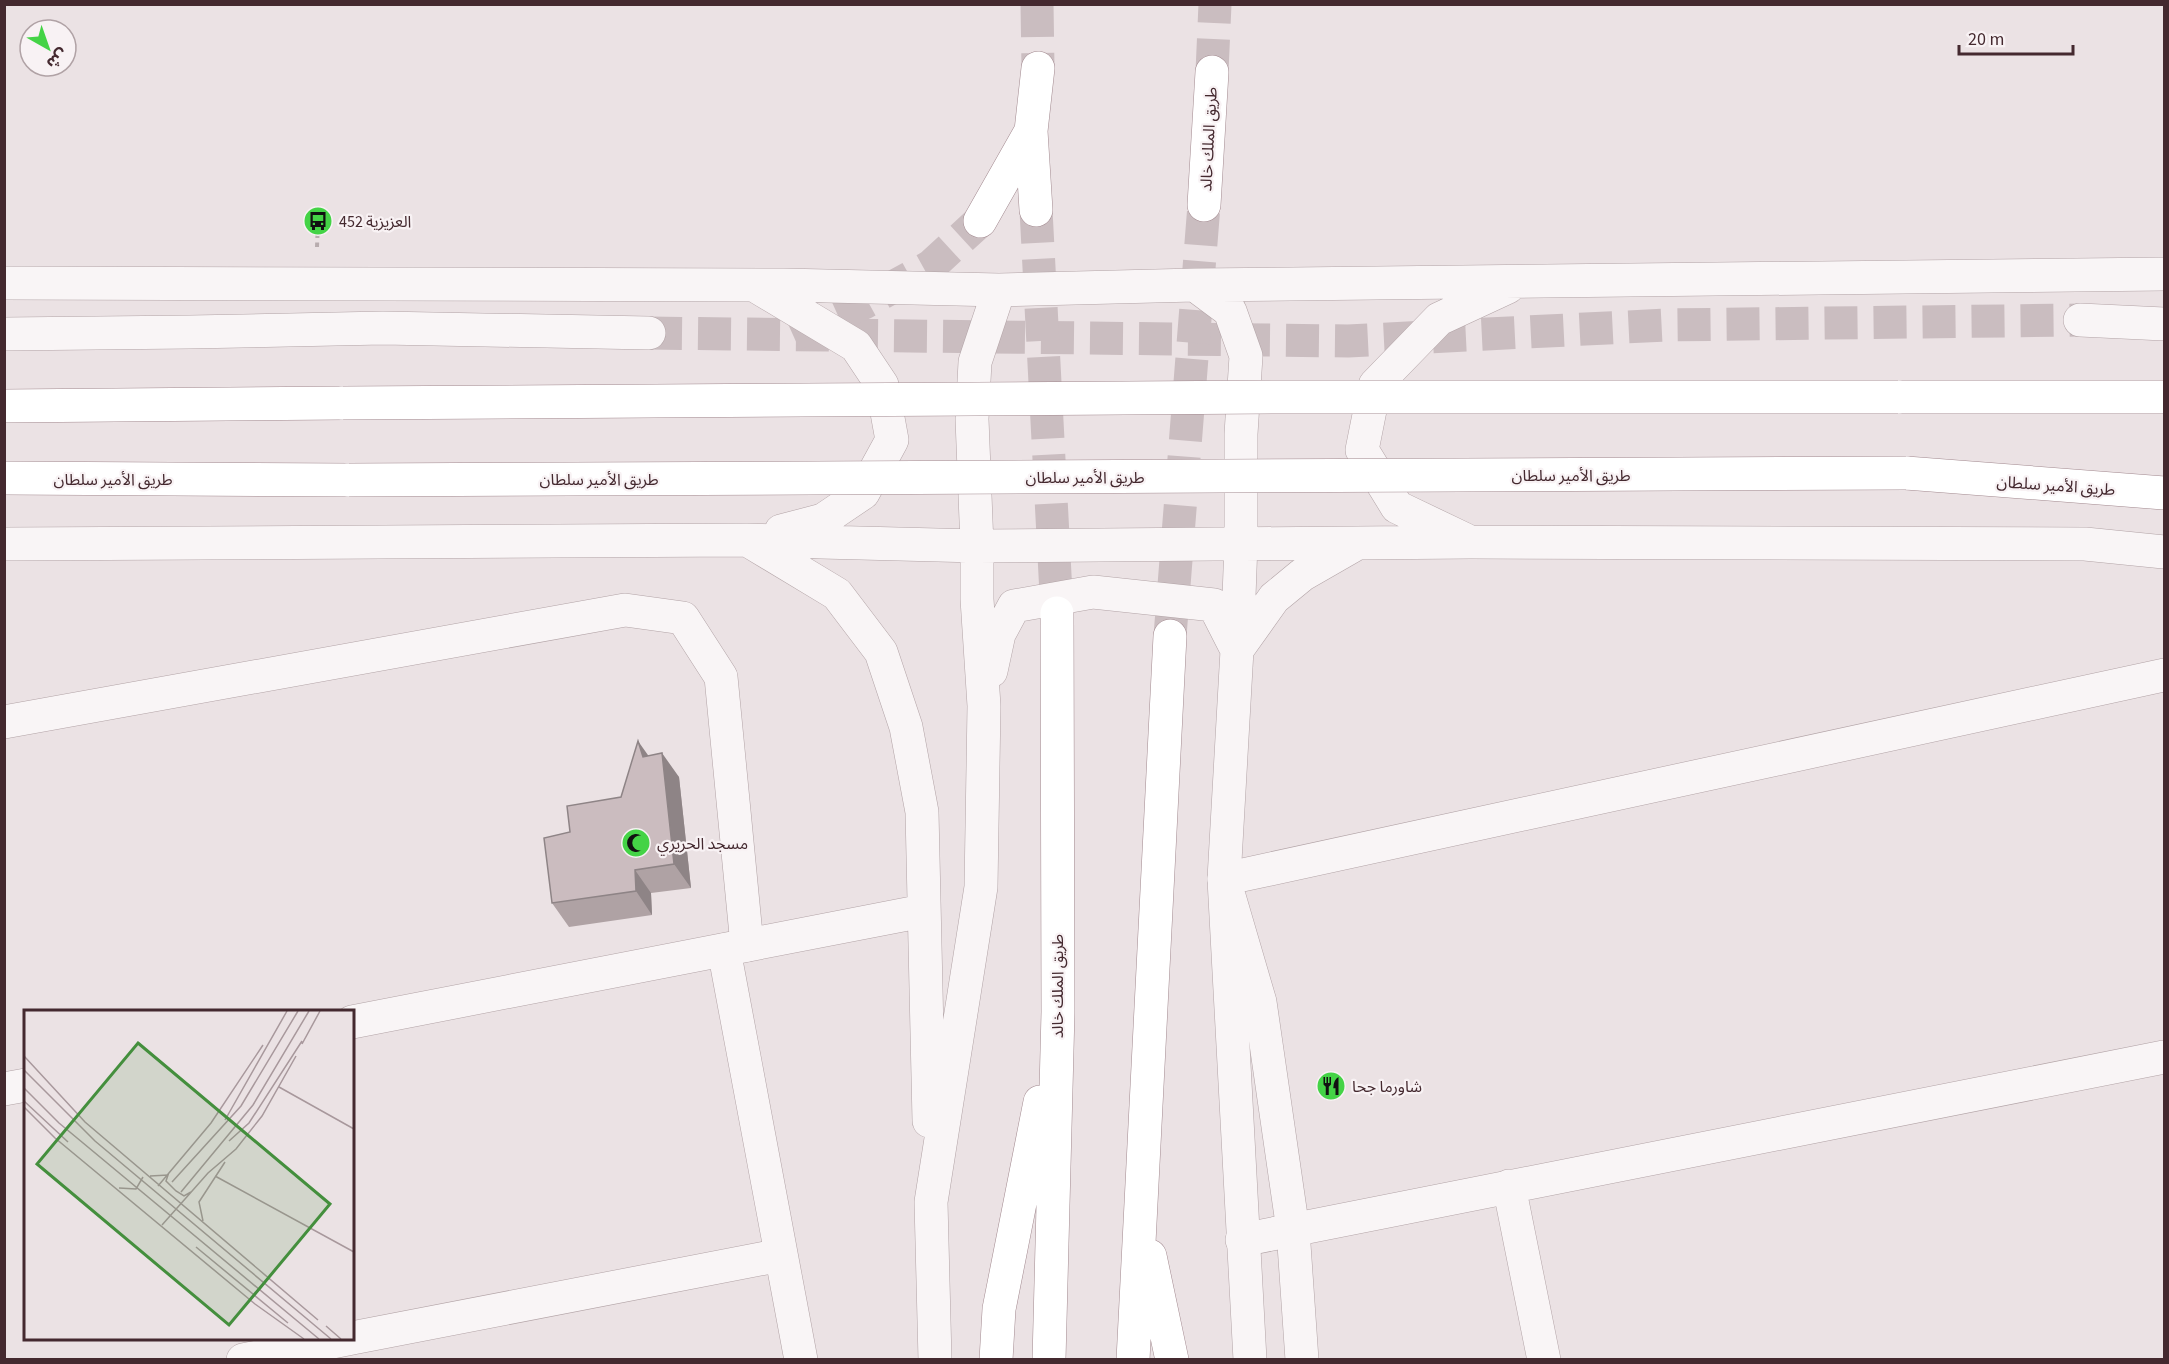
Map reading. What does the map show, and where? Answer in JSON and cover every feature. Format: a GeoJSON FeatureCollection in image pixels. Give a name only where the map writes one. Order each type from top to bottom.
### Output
{"type":"FeatureCollection","features":[{"type":"Feature","properties":{"kind":"highway"},"geometry":{"type":"LineString","coordinates":[[1036,210],[1031,131],[1038,68]]}},
{"type":"Feature","properties":{"kind":"highway","name":"طريق الملك خالد"},"geometry":{"type":"LineString","coordinates":[[1204,205],[1212,72]]}},
{"type":"Feature","properties":{"kind":"highway"},"geometry":{"type":"LineString","coordinates":[[981,221],[1031,131]]}},
{"type":"Feature","properties":{"kind":"highway"},"geometry":{"type":"LineString","coordinates":[[4,406],[1266,397],[2164,397]]}},
{"type":"Feature","properties":{"kind":"highway","name":"طريق الأمير سلطان"},"geometry":{"type":"LineString","coordinates":[[4,478],[349,480],[1906,473],[2164,493]]}},
{"type":"Feature","properties":{"kind":"highway","name":"طريق الملك خالد"},"geometry":{"type":"LineString","coordinates":[[1049,1359],[1058,1012],[1057,613]]}},
{"type":"Feature","properties":{"kind":"highway"},"geometry":{"type":"LineString","coordinates":[[1133,1359],[1170,636]]}},
{"type":"Feature","properties":{"kind":"highway"},"geometry":{"type":"LineString","coordinates":[[996,1359],[999,1309],[1058,1012]]}},
{"type":"Feature","properties":{"kind":"highway"},"geometry":{"type":"LineString","coordinates":[[1141,1213],[1172,1359]]}},
{"type":"Feature","properties":{"kind":"street"},"geometry":{"type":"LineString","coordinates":[[4,283],[754,285],[999,290],[1195,285],[2164,274]]}},
{"type":"Feature","properties":{"kind":"street"},"geometry":{"type":"LineString","coordinates":[[1471,542],[1397,507],[1362,450],[1375,385],[1439,319],[1518,282]]}},
{"type":"Feature","properties":{"kind":"street"},"geometry":{"type":"LineString","coordinates":[[747,540],[823,520],[863,494],[892,440],[882,385],[856,346],[754,285]]}},
{"type":"Feature","properties":{"kind":"street"},"geometry":{"type":"LineString","coordinates":[[1195,285],[1230,311],[1246,356],[1241,434],[1241,543],[1237,650],[1224,879],[1250,1359]]}},
{"type":"Feature","properties":{"kind":"street"},"geometry":{"type":"LineString","coordinates":[[931,1202],[981,887],[984,706],[977,599],[972,419],[975,362],[999,290]]}},
{"type":"Feature","properties":{"kind":"street"},"geometry":{"type":"LineString","coordinates":[[2080,320],[2164,324]]}},
{"type":"Feature","properties":{"kind":"street"},"geometry":{"type":"LineString","coordinates":[[4,333],[383,328],[649,333]]}},
{"type":"Feature","properties":{"kind":"street"},"geometry":{"type":"LineString","coordinates":[[4,544],[747,540],[977,546],[1471,542],[2085,544],[2164,552]]}},
{"type":"Feature","properties":{"kind":"street"},"geometry":{"type":"LineString","coordinates":[[747,540],[837,594],[881,652],[906,727],[922,812],[935,1359]]}},
{"type":"Feature","properties":{"kind":"street"},"geometry":{"type":"LineString","coordinates":[[1237,650],[1274,598],[1302,575],[1357,544]]}},
{"type":"Feature","properties":{"kind":"street"},"geometry":{"type":"LineString","coordinates":[[984,706],[999,634],[1014,606],[1094,592],[1214,604],[1237,650]]}},
{"type":"Feature","properties":{"kind":"street"},"geometry":{"type":"LineString","coordinates":[[4,722],[625,610],[683,618],[721,677],[735,947],[781,1255],[801,1359]]}},
{"type":"Feature","properties":{"kind":"street"},"geometry":{"type":"LineString","coordinates":[[1224,879],[2164,675]]}},
{"type":"Feature","properties":{"kind":"street"},"geometry":{"type":"LineString","coordinates":[[1224,879],[1260,1002],[1293,1230],[1302,1359]]}},
{"type":"Feature","properties":{"kind":"street"},"geometry":{"type":"LineString","coordinates":[[354,1022],[923,911]]}},
{"type":"Feature","properties":{"kind":"street"},"geometry":{"type":"LineString","coordinates":[[1242,1240],[2164,1057]]}},
{"type":"Feature","properties":{"kind":"street"},"geometry":{"type":"LineString","coordinates":[[4,1089],[24,1085]]}},
{"type":"Feature","properties":{"kind":"street"},"geometry":{"type":"LineString","coordinates":[[1509,1186],[1544,1359]]}},
{"type":"Feature","properties":{"kind":"street"},"geometry":{"type":"LineString","coordinates":[[354,1338],[781,1255]]}},
{"type":"Feature","properties":{"kind":"street"},"geometry":{"type":"LineString","coordinates":[[243,1359],[342,1340]]}},
{"type":"Feature","properties":{"kind":"building"},"geometry":{"type":"Polygon","coordinates":[[[638,741],[643,757],[662,753],[674,864],[635,870],[636,891],[552,903],[544,838],[570,832],[567,806],[621,797],[638,741]]]}},
{"type":"Feature","properties":{"kind":"tunnel"},"geometry":{"type":"LineString","coordinates":[[1037,4],[1038,68]]}},
{"type":"Feature","properties":{"kind":"tunnel"},"geometry":{"type":"LineString","coordinates":[[1212,72],[1215,4]]}},
{"type":"Feature","properties":{"kind":"tunnel"},"geometry":{"type":"LineString","coordinates":[[1170,636],[1204,205]]}},
{"type":"Feature","properties":{"kind":"tunnel"},"geometry":{"type":"LineString","coordinates":[[1036,210],[1057,613]]}},
{"type":"Feature","properties":{"kind":"tunnel"},"geometry":{"type":"LineString","coordinates":[[793,335],[864,303],[931,266],[980,221]]}},
{"type":"Feature","properties":{"kind":"tunnel"},"geometry":{"type":"LineString","coordinates":[[649,333],[1348,341],[1666,325],[2080,320]]}},
{"type":"Feature","properties":{"kind":"place","name":"العزيزية 452"},"geometry":{"type":"Point","coordinates":[318,221]}},
{"type":"Feature","properties":{"kind":"place","name":"مسجد الحريري"},"geometry":{"type":"Point","coordinates":[636,843]}},
{"type":"Feature","properties":{"kind":"place","name":"شاورما جحا"},"geometry":{"type":"Point","coordinates":[1331,1086]}}]}
